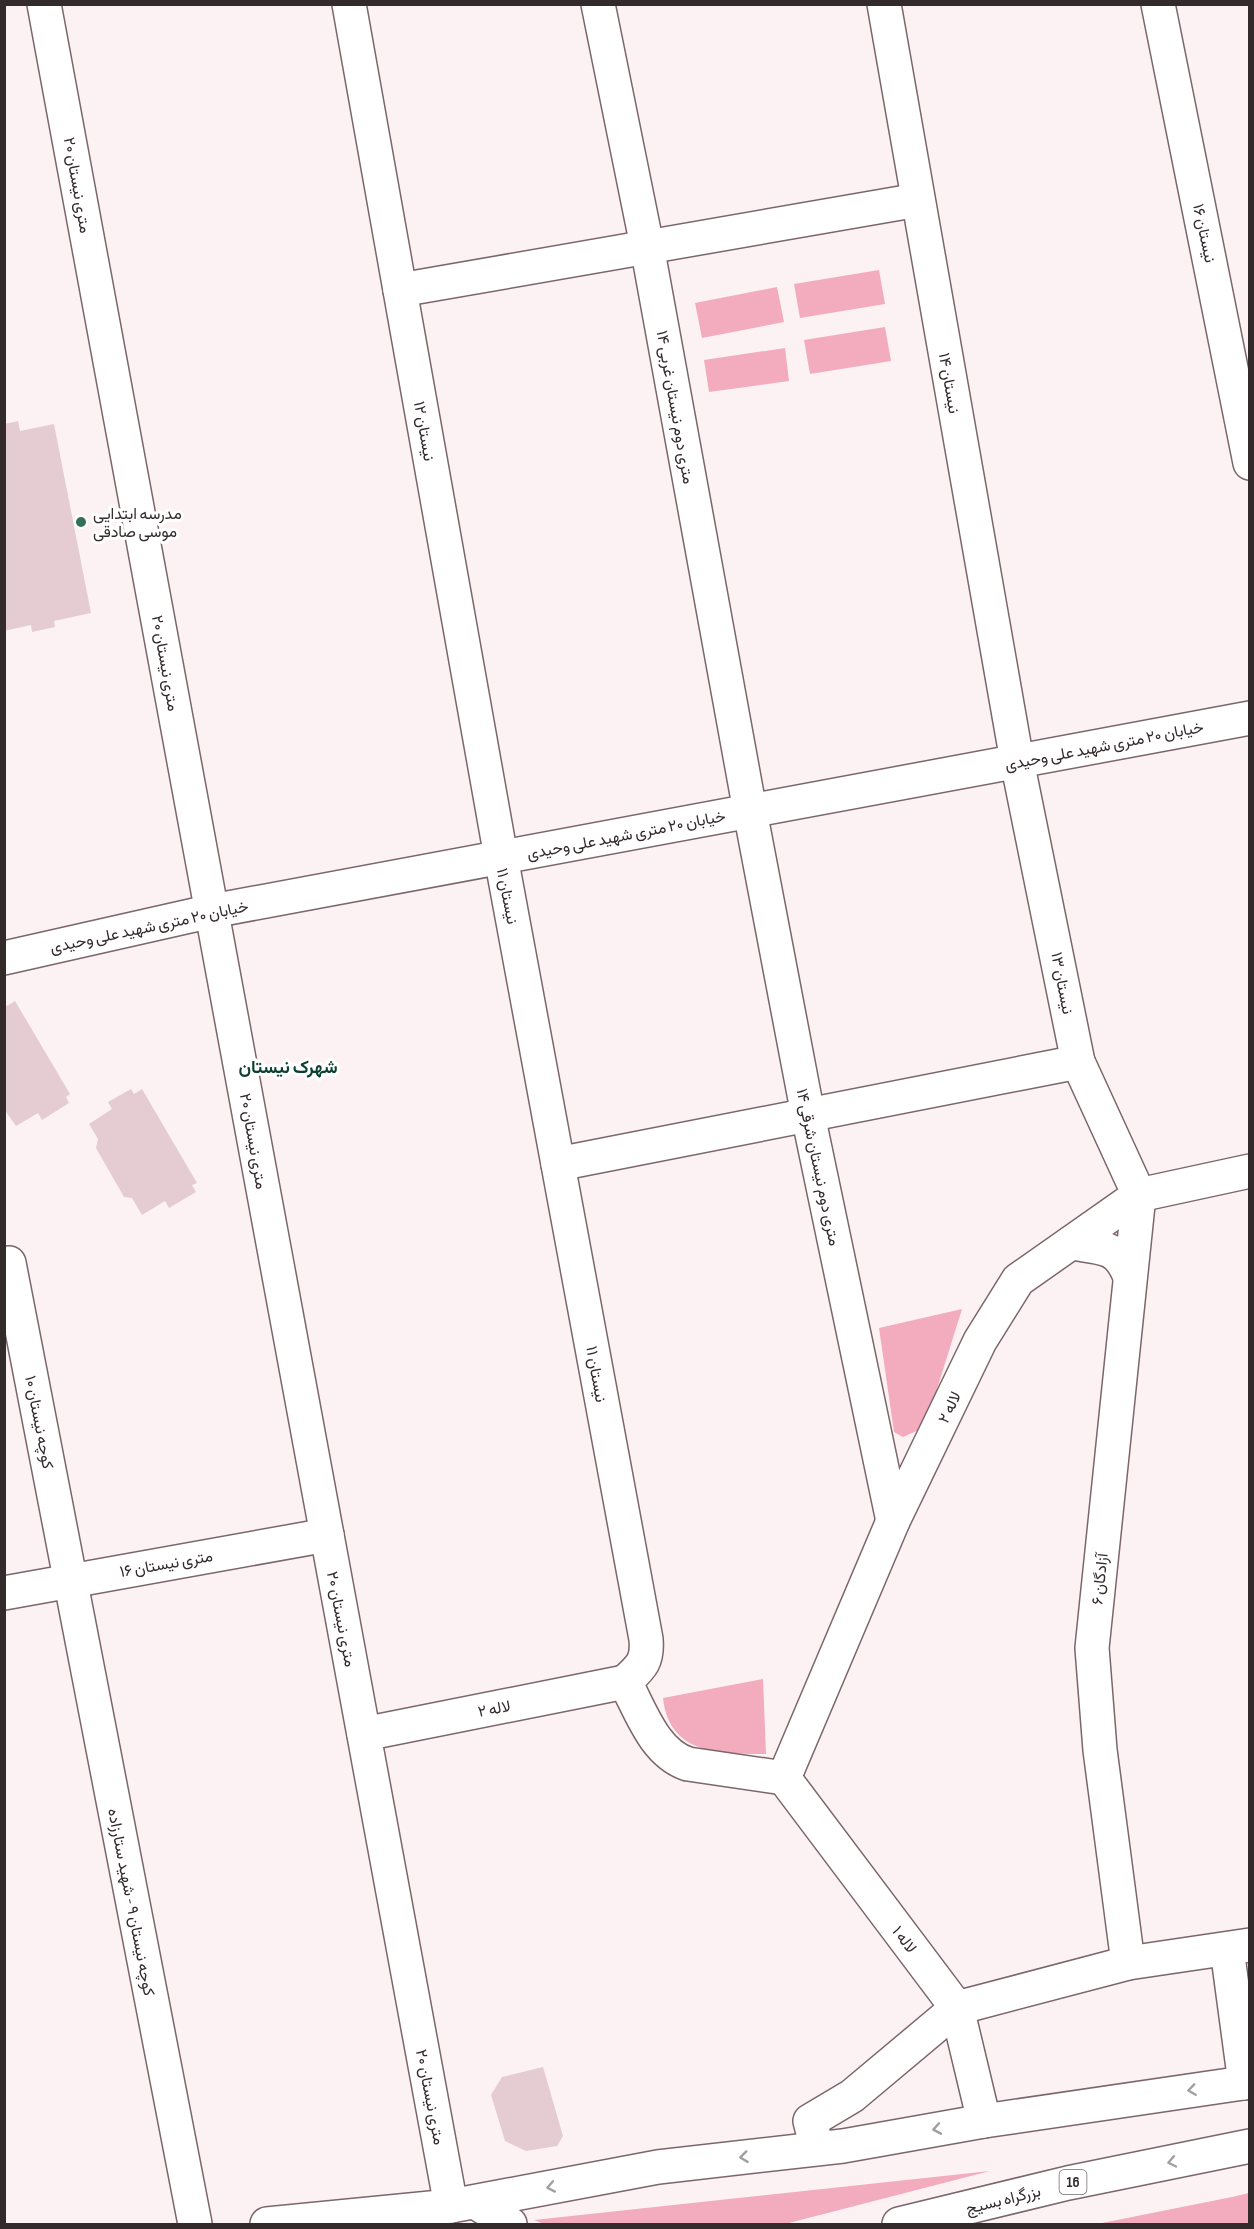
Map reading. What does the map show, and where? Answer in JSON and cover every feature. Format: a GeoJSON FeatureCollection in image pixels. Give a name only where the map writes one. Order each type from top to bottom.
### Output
{"type":"FeatureCollection","features":[{"type":"Feature","properties":{"kind":"main road","name":"۲۰ متری نیستان"},"geometry":{"type":"LineString","coordinates":[[44,4],[364,1734],[463,2204]]}},
{"type":"Feature","properties":{"kind":"main road","name":"نیستان ۱۲"},"geometry":{"type":"LineString","coordinates":[[349,4],[501,857]]}},
{"type":"Feature","properties":{"kind":"main road","name":"۱۴ متری دوم نیستان غربی"},"geometry":{"type":"LineString","coordinates":[[598,4],[647,246],[750,811]]}},
{"type":"Feature","properties":{"kind":"main road","name":"نیستان ۱۴"},"geometry":{"type":"LineString","coordinates":[[884,4],[1017,761]]}},
{"type":"Feature","properties":{"kind":"main road","name":"نیستان ۱۶"},"geometry":{"type":"LineString","coordinates":[[1158,4],[1240,356],[1250,463]]}},
{"type":"Feature","properties":{"kind":"main road"},"geometry":{"type":"LineString","coordinates":[[400,290],[918,200]]}},
{"type":"Feature","properties":{"kind":"main road","name":"خیابان ۲۰ متری شهید علی وحیدی"},"geometry":{"type":"LineString","coordinates":[[4,957],[212,911],[1250,718]]}},
{"type":"Feature","properties":{"kind":"main road","name":"نیستان ۱۳"},"geometry":{"type":"LineString","coordinates":[[1017,761],[1078,1062],[1139,1195]]}},
{"type":"Feature","properties":{"kind":"main road","name":"۱۴ متری دوم نیستان شرقی"},"geometry":{"type":"LineString","coordinates":[[750,811],[808,1115],[893,1521]]}},
{"type":"Feature","properties":{"kind":"main road","name":"نیستان ۱۱"},"geometry":{"type":"LineString","coordinates":[[501,857],[648,1652],[643,1665],[625,1682]]}},
{"type":"Feature","properties":{"kind":"main road"},"geometry":{"type":"LineString","coordinates":[[558,1164],[1078,1062]]}},
{"type":"Feature","properties":{"kind":"main road","name":"لاله ۲"},"geometry":{"type":"LineString","coordinates":[[784,1778],[893,1521],[981,1341],[1018,1280],[1139,1195],[1250,1171]]}},
{"type":"Feature","properties":{"kind":"main road","name":"آزادگان ۶"},"geometry":{"type":"LineString","coordinates":[[1128,1963],[1100,1750],[1092,1648],[1139,1195]]}},
{"type":"Feature","properties":{"kind":"main road"},"geometry":{"type":"LineString","coordinates":[[1071,1243],[1107,1249],[1124,1260],[1130,1277]]}},
{"type":"Feature","properties":{"kind":"main road","name":"کوچه نیستان ۱۰"},"geometry":{"type":"LineString","coordinates":[[9,1263],[70,1580]]}},
{"type":"Feature","properties":{"kind":"main road","name":"۱۶ متری نیستان"},"geometry":{"type":"LineString","coordinates":[[4,1593],[327,1535]]}},
{"type":"Feature","properties":{"kind":"main road","name":"کوچه نیستان ۹ - شهید ستارزاده"},"geometry":{"type":"LineString","coordinates":[[70,1580],[195,2224]]}},
{"type":"Feature","properties":{"kind":"main road"},"geometry":{"type":"LineString","coordinates":[[625,1682],[655,1738],[666,1753],[675,1760],[688,1764],[784,1778]]}},
{"type":"Feature","properties":{"kind":"main road","name":"لاله ۲"},"geometry":{"type":"LineString","coordinates":[[364,1734],[625,1682]]}},
{"type":"Feature","properties":{"kind":"main road","name":"لاله ۱"},"geometry":{"type":"LineString","coordinates":[[784,1778],[957,2008],[984,2121]]}},
{"type":"Feature","properties":{"kind":"main road"},"geometry":{"type":"LineString","coordinates":[[267,2224],[463,2204],[658,2167],[843,2146],[984,2121],[1247,2082],[1238,1947],[1128,1963],[957,2008],[852,2096],[810,2121],[817,2148]]}},
{"type":"Feature","properties":{"kind":"main road","name":"بزرگراه بسیج"},"geometry":{"type":"LineString","coordinates":[[899,2224],[1068,2183],[1250,2145]]}},
{"type":"Feature","properties":{"kind":"main road"},"geometry":{"type":"LineString","coordinates":[[463,2204],[510,2224]]}},
{"type":"Feature","properties":{"kind":"shaded area"},"geometry":{"type":"Polygon","coordinates":[[[879,270],[885,304],[800,318],[794,284],[879,270]]]}},
{"type":"Feature","properties":{"kind":"shaded area"},"geometry":{"type":"Polygon","coordinates":[[[777,287],[784,322],[702,338],[695,303],[777,287]]]}},
{"type":"Feature","properties":{"kind":"shaded area"},"geometry":{"type":"Polygon","coordinates":[[[885,327],[891,361],[810,374],[804,340],[885,327]]]}},
{"type":"Feature","properties":{"kind":"shaded area"},"geometry":{"type":"Polygon","coordinates":[[[785,348],[789,381],[709,392],[704,360],[785,348]]]}},
{"type":"Feature","properties":{"kind":"shaded area"},"geometry":{"type":"Polygon","coordinates":[[[962,1309],[927,1421],[921,1429],[903,1437],[894,1432],[879,1328],[962,1309]]]}},
{"type":"Feature","properties":{"kind":"shaded area"},"geometry":{"type":"Polygon","coordinates":[[[763,1679],[766,1754],[732,1753],[700,1747],[686,1741],[675,1731],[667,1717],[663,1698],[763,1679]]]}},
{"type":"Feature","properties":{"kind":"shaded area"},"geometry":{"type":"Polygon","coordinates":[[[990,2171],[785,2224],[544,2224],[534,2220],[990,2171]]]}},
{"type":"Feature","properties":{"kind":"shaded area"},"geometry":{"type":"Polygon","coordinates":[[[1249,2193],[1249,2224],[1097,2224],[1232,2197],[1249,2193]]]}},
{"type":"Feature","properties":{"kind":"building"},"geometry":{"type":"Polygon","coordinates":[[[18,421],[20,431],[54,424],[91,613],[54,621],[55,627],[32,632],[31,625],[4,631],[4,424],[18,421]]]}},
{"type":"Feature","properties":{"kind":"building"},"geometry":{"type":"Polygon","coordinates":[[[15,1001],[70,1094],[66,1097],[69,1103],[42,1120],[38,1113],[16,1126],[4,1109],[4,1002],[7,1006],[15,1001]]]}},
{"type":"Feature","properties":{"kind":"building"},"geometry":{"type":"Polygon","coordinates":[[[131,1089],[134,1094],[142,1089],[197,1183],[192,1185],[196,1192],[169,1208],[165,1201],[142,1215],[132,1198],[124,1197],[96,1148],[98,1139],[89,1124],[112,1109],[108,1102],[131,1089]]]}},
{"type":"Feature","properties":{"kind":"building"},"geometry":{"type":"Polygon","coordinates":[[[543,2067],[563,2136],[557,2146],[526,2151],[505,2141],[491,2095],[502,2077],[543,2067]]]}},
{"type":"Feature","properties":{"kind":"place","name":"مدرسه ابتدایی موسی صادقی"},"geometry":{"type":"Point","coordinates":[81,522]}},
{"type":"Feature","properties":{"kind":"district","name":"شهرک نیستان"},"geometry":{"type":"Point","coordinates":[288,1067]}}]}
